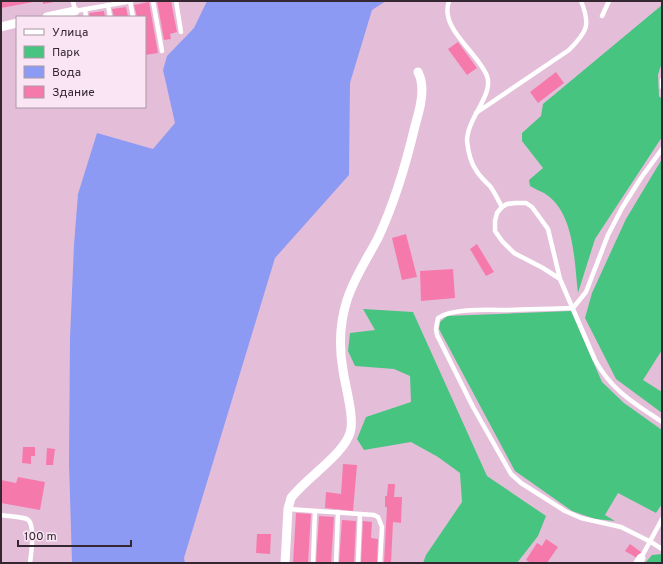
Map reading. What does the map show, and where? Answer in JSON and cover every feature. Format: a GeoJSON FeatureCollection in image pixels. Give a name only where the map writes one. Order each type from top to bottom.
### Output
{"type":"FeatureCollection","features":[{"type":"Feature","properties":{"kind":"street"},"geometry":{"type":"LineString","coordinates":[[52,16],[75,11]]}},
{"type":"Feature","properties":{"kind":"street"},"geometry":{"type":"LineString","coordinates":[[1,27],[16,24]]}},
{"type":"Feature","properties":{"kind":"street"},"geometry":{"type":"LineString","coordinates":[[285,563],[288,509],[291,498],[295,492],[342,447],[351,432],[351,417],[342,368],[342,320],[351,287],[377,238],[403,174],[419,109],[422,86],[418,72]]}},
{"type":"Feature","properties":{"kind":"lane"},"geometry":{"type":"LineString","coordinates":[[73,1],[75,11],[131,1],[132,16]]}},
{"type":"Feature","properties":{"kind":"lane"},"geometry":{"type":"LineString","coordinates":[[153,1],[162,51]]}},
{"type":"Feature","properties":{"kind":"lane"},"geometry":{"type":"LineString","coordinates":[[176,1],[182,32]]}},
{"type":"Feature","properties":{"kind":"lane"},"geometry":{"type":"LineString","coordinates":[[449,1],[446,8],[451,27],[471,51],[486,75],[489,84],[488,90],[470,124],[467,140],[470,157],[476,170],[491,187],[502,207]]}},
{"type":"Feature","properties":{"kind":"lane"},"geometry":{"type":"LineString","coordinates":[[476,113],[569,50],[582,37],[586,28],[586,14],[582,1]]}},
{"type":"Feature","properties":{"kind":"lane"},"geometry":{"type":"LineString","coordinates":[[602,16],[609,1]]}},
{"type":"Feature","properties":{"kind":"lane"},"geometry":{"type":"LineString","coordinates":[[108,5],[110,16]]}},
{"type":"Feature","properties":{"kind":"lane"},"geometry":{"type":"LineString","coordinates":[[85,9],[86,16]]}},
{"type":"Feature","properties":{"kind":"lane"},"geometry":{"type":"LineString","coordinates":[[662,80],[662,87]]}},
{"type":"Feature","properties":{"kind":"lane"},"geometry":{"type":"LineString","coordinates":[[662,148],[622,208],[608,235],[586,292],[572,308],[453,312],[443,314],[438,318],[436,329],[437,335],[473,407],[511,474],[520,482],[565,511],[581,518],[621,527],[662,549]]}},
{"type":"Feature","properties":{"kind":"lane"},"geometry":{"type":"LineString","coordinates":[[560,279],[544,268],[514,253],[502,241],[495,231],[497,212],[502,207],[507,204],[515,203],[526,203],[532,207],[548,229],[560,279],[602,373],[612,386],[662,422]]}},
{"type":"Feature","properties":{"kind":"lane"},"geometry":{"type":"LineString","coordinates":[[288,509],[378,516],[382,526],[380,563]]}},
{"type":"Feature","properties":{"kind":"lane"},"geometry":{"type":"LineString","coordinates":[[313,563],[315,510]]}},
{"type":"Feature","properties":{"kind":"lane"},"geometry":{"type":"LineString","coordinates":[[336,563],[338,512]]}},
{"type":"Feature","properties":{"kind":"lane"},"geometry":{"type":"LineString","coordinates":[[358,563],[360,514]]}},
{"type":"Feature","properties":{"kind":"lane"},"geometry":{"type":"LineString","coordinates":[[1,515],[27,519],[30,523],[32,531],[30,563]]}},
{"type":"Feature","properties":{"kind":"lane"},"geometry":{"type":"LineString","coordinates":[[640,561],[662,519]]}},
{"type":"Feature","properties":{"kind":"green space"},"geometry":{"type":"Polygon","coordinates":[[[662,5],[662,62],[658,75],[659,96],[662,99],[662,137],[595,239],[578,293],[574,252],[567,225],[562,212],[554,201],[544,193],[530,186],[529,180],[543,168],[522,141],[522,133],[541,116],[543,104],[662,5]]]}},
{"type":"Feature","properties":{"kind":"green space"},"geometry":{"type":"Polygon","coordinates":[[[662,159],[662,350],[643,380],[662,392],[662,413],[616,379],[585,318],[592,293],[626,219],[662,159]]]}},
{"type":"Feature","properties":{"kind":"green space"},"geometry":{"type":"Polygon","coordinates":[[[363,309],[413,312],[487,476],[546,516],[538,536],[517,563],[423,563],[426,555],[462,502],[460,473],[438,457],[411,442],[364,450],[357,439],[366,417],[411,402],[410,376],[394,369],[355,366],[348,351],[350,333],[375,330],[363,309]]]}},
{"type":"Feature","properties":{"kind":"green space"},"geometry":{"type":"Polygon","coordinates":[[[571,311],[602,382],[624,403],[662,430],[662,504],[656,513],[618,493],[605,515],[615,521],[595,519],[572,511],[515,471],[439,329],[440,322],[447,316],[571,311]]]}},
{"type":"Feature","properties":{"kind":"green space"},"geometry":{"type":"Polygon","coordinates":[[[662,554],[662,563],[646,562],[652,555],[662,554]]]}},
{"type":"Feature","properties":{"kind":"water"},"geometry":{"type":"Polygon","coordinates":[[[207,1],[386,1],[372,10],[350,83],[349,175],[275,258],[184,558],[185,563],[72,563],[69,463],[70,338],[78,194],[97,133],[153,149],[175,123],[163,70],[167,56],[194,28],[207,1]]]}},
{"type":"Feature","properties":{"kind":"building"},"geometry":{"type":"Polygon","coordinates":[[[1,1],[33,1],[33,2],[1,8],[1,1]]]}},
{"type":"Feature","properties":{"kind":"building"},"geometry":{"type":"Polygon","coordinates":[[[43,1],[54,1],[54,2],[43,4],[43,1]]]}},
{"type":"Feature","properties":{"kind":"building"},"geometry":{"type":"Polygon","coordinates":[[[157,1],[171,1],[177,32],[170,34],[171,39],[164,40],[157,1]]]}},
{"type":"Feature","properties":{"kind":"building"},"geometry":{"type":"Polygon","coordinates":[[[149,2],[158,53],[146,55],[146,16],[137,16],[134,5],[149,2]]]}},
{"type":"Feature","properties":{"kind":"building"},"geometry":{"type":"Polygon","coordinates":[[[126,7],[128,16],[114,16],[112,9],[126,7]]]}},
{"type":"Feature","properties":{"kind":"building"},"geometry":{"type":"Polygon","coordinates":[[[104,11],[105,16],[90,16],[89,13],[104,11]]]}},
{"type":"Feature","properties":{"kind":"building"},"geometry":{"type":"Polygon","coordinates":[[[458,42],[477,68],[467,75],[448,49],[458,42]]]}},
{"type":"Feature","properties":{"kind":"building"},"geometry":{"type":"Polygon","coordinates":[[[556,72],[564,83],[538,103],[530,92],[556,72]]]}},
{"type":"Feature","properties":{"kind":"building"},"geometry":{"type":"Polygon","coordinates":[[[406,234],[417,277],[402,280],[392,238],[406,234]]]}},
{"type":"Feature","properties":{"kind":"building"},"geometry":{"type":"Polygon","coordinates":[[[477,244],[494,272],[486,276],[470,249],[477,244]]]}},
{"type":"Feature","properties":{"kind":"building"},"geometry":{"type":"Polygon","coordinates":[[[453,269],[455,298],[421,301],[420,271],[453,269]]]}},
{"type":"Feature","properties":{"kind":"building"},"geometry":{"type":"Polygon","coordinates":[[[23,447],[35,447],[35,456],[31,456],[31,464],[22,463],[23,447]]]}},
{"type":"Feature","properties":{"kind":"building"},"geometry":{"type":"Polygon","coordinates":[[[47,448],[55,449],[53,465],[46,465],[47,448]]]}},
{"type":"Feature","properties":{"kind":"building"},"geometry":{"type":"Polygon","coordinates":[[[343,464],[357,465],[353,511],[325,508],[326,492],[341,494],[343,464]]]}},
{"type":"Feature","properties":{"kind":"building"},"geometry":{"type":"Polygon","coordinates":[[[18,477],[45,482],[40,510],[1,503],[1,480],[16,483],[18,477]]]}},
{"type":"Feature","properties":{"kind":"building"},"geometry":{"type":"Polygon","coordinates":[[[388,484],[395,484],[394,497],[402,497],[401,523],[393,522],[391,563],[384,563],[387,507],[385,507],[385,496],[387,496],[388,484]]]}},
{"type":"Feature","properties":{"kind":"building"},"geometry":{"type":"Polygon","coordinates":[[[296,513],[311,514],[308,563],[293,563],[296,513]]]}},
{"type":"Feature","properties":{"kind":"building"},"geometry":{"type":"Polygon","coordinates":[[[319,516],[334,517],[331,563],[316,563],[319,516]]]}},
{"type":"Feature","properties":{"kind":"building"},"geometry":{"type":"Polygon","coordinates":[[[342,520],[356,521],[354,563],[339,563],[342,520]]]}},
{"type":"Feature","properties":{"kind":"building"},"geometry":{"type":"Polygon","coordinates":[[[363,521],[372,522],[371,538],[378,539],[377,563],[361,563],[363,521]]]}},
{"type":"Feature","properties":{"kind":"building"},"geometry":{"type":"Polygon","coordinates":[[[257,534],[271,534],[270,554],[256,553],[257,534]]]}},
{"type":"Feature","properties":{"kind":"building"},"geometry":{"type":"Polygon","coordinates":[[[546,539],[558,547],[547,563],[531,563],[526,560],[537,543],[542,546],[546,539]]]}},
{"type":"Feature","properties":{"kind":"building"},"geometry":{"type":"Polygon","coordinates":[[[630,544],[641,552],[637,558],[625,551],[630,544]]]}}]}
